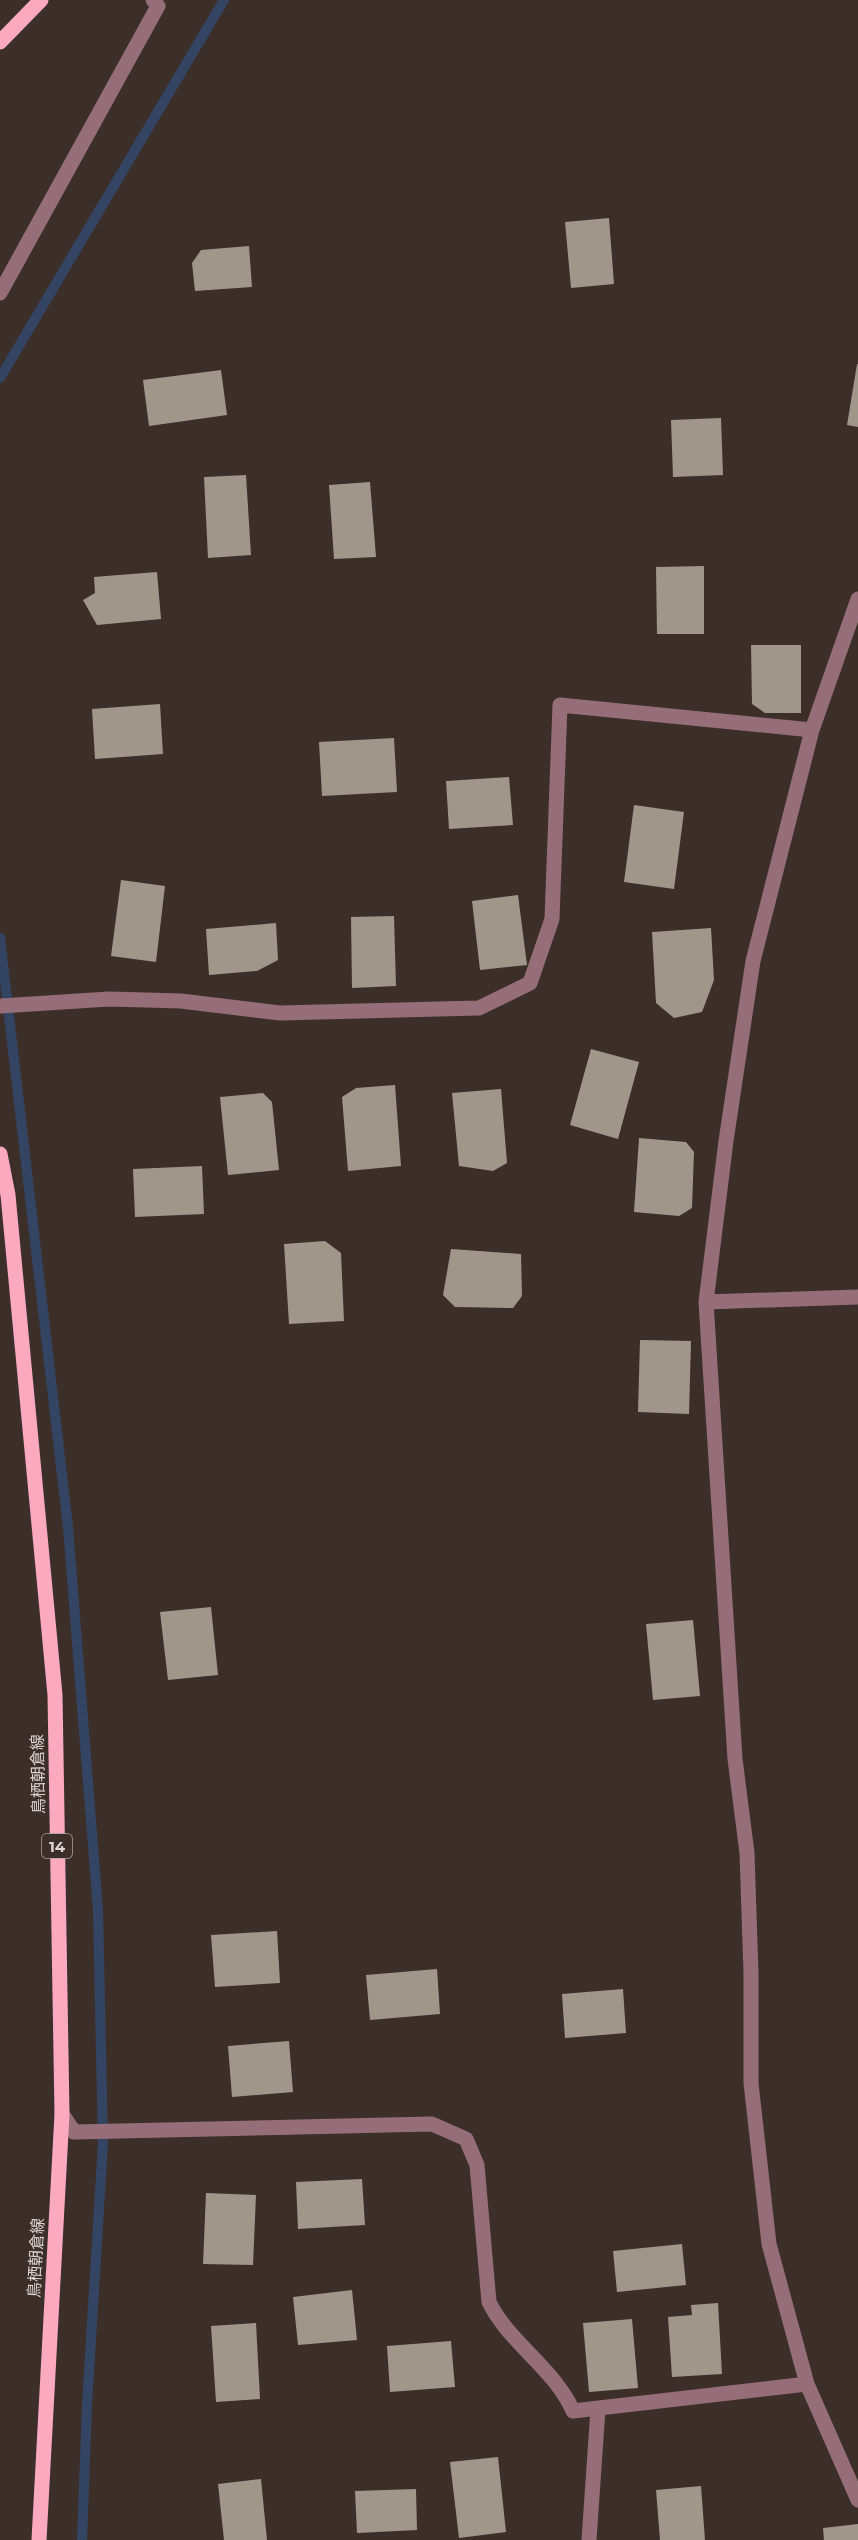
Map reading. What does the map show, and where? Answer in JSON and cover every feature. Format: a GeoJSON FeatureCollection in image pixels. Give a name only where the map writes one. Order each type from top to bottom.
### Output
{"type":"FeatureCollection","features":[{"type":"Feature","properties":{"kind":"main road"},"geometry":{"type":"LineString","coordinates":[[0,42],[41,0]]}},
{"type":"Feature","properties":{"kind":"main road","name":"鳥栖朝倉線"},"geometry":{"type":"LineString","coordinates":[[0,1154],[8,1195],[55,1695],[62,2114],[39,2540]]}},
{"type":"Feature","properties":{"kind":"street"},"geometry":{"type":"LineString","coordinates":[[0,293],[158,6],[153,0]]}},
{"type":"Feature","properties":{"kind":"street"},"geometry":{"type":"LineString","coordinates":[[858,599],[812,730],[753,961],[726,1141],[706,1302],[735,1759],[747,1853],[751,1973],[751,2083],[769,2244],[807,2384],[858,2500]]}},
{"type":"Feature","properties":{"kind":"street"},"geometry":{"type":"LineString","coordinates":[[0,1006],[109,999],[181,1001],[280,1013],[478,1008],[530,983],[552,919],[560,705],[812,730]]}},
{"type":"Feature","properties":{"kind":"street"},"geometry":{"type":"LineString","coordinates":[[706,1302],[858,1297]]}},
{"type":"Feature","properties":{"kind":"street"},"geometry":{"type":"LineString","coordinates":[[62,2114],[74,2132],[432,2124],[466,2139],[477,2164],[489,2301],[498,2320],[565,2393],[573,2411],[807,2384]]}},
{"type":"Feature","properties":{"kind":"street"},"geometry":{"type":"LineString","coordinates":[[590,2540],[598,2409]]}},
{"type":"Feature","properties":{"kind":"building"},"geometry":{"type":"Polygon","coordinates":[[[609,218],[614,284],[571,288],[565,222],[609,218]]]}},
{"type":"Feature","properties":{"kind":"building"},"geometry":{"type":"Polygon","coordinates":[[[249,246],[252,287],[195,291],[192,263],[201,250],[249,246]]]}},
{"type":"Feature","properties":{"kind":"building"},"geometry":{"type":"Polygon","coordinates":[[[858,364],[858,427],[847,425],[858,364]]]}},
{"type":"Feature","properties":{"kind":"building"},"geometry":{"type":"Polygon","coordinates":[[[221,370],[227,415],[149,426],[143,380],[221,370]]]}},
{"type":"Feature","properties":{"kind":"building"},"geometry":{"type":"Polygon","coordinates":[[[721,418],[723,475],[673,477],[671,420],[721,418]]]}},
{"type":"Feature","properties":{"kind":"building"},"geometry":{"type":"Polygon","coordinates":[[[246,475],[251,555],[208,558],[204,477],[246,475]]]}},
{"type":"Feature","properties":{"kind":"building"},"geometry":{"type":"Polygon","coordinates":[[[370,482],[376,557],[334,559],[329,485],[370,482]]]}},
{"type":"Feature","properties":{"kind":"building"},"geometry":{"type":"Polygon","coordinates":[[[704,566],[704,634],[657,634],[656,567],[704,566]]]}},
{"type":"Feature","properties":{"kind":"building"},"geometry":{"type":"Polygon","coordinates":[[[157,572],[161,619],[97,625],[83,600],[95,593],[94,577],[157,572]]]}},
{"type":"Feature","properties":{"kind":"building"},"geometry":{"type":"Polygon","coordinates":[[[751,645],[801,645],[801,713],[765,713],[752,704],[751,645]]]}},
{"type":"Feature","properties":{"kind":"building"},"geometry":{"type":"Polygon","coordinates":[[[160,704],[163,754],[95,759],[92,709],[160,704]]]}},
{"type":"Feature","properties":{"kind":"building"},"geometry":{"type":"Polygon","coordinates":[[[394,738],[397,792],[322,796],[319,742],[394,738]]]}},
{"type":"Feature","properties":{"kind":"building"},"geometry":{"type":"Polygon","coordinates":[[[509,777],[513,825],[449,829],[446,781],[509,777]]]}},
{"type":"Feature","properties":{"kind":"building"},"geometry":{"type":"Polygon","coordinates":[[[634,805],[684,812],[674,889],[624,882],[634,805]]]}},
{"type":"Feature","properties":{"kind":"building"},"geometry":{"type":"Polygon","coordinates":[[[121,880],[165,886],[156,962],[111,956],[121,880]]]}},
{"type":"Feature","properties":{"kind":"building"},"geometry":{"type":"Polygon","coordinates":[[[518,895],[527,965],[480,970],[472,901],[518,895]]]}},
{"type":"Feature","properties":{"kind":"building"},"geometry":{"type":"Polygon","coordinates":[[[394,916],[396,986],[352,988],[351,917],[394,916]]]}},
{"type":"Feature","properties":{"kind":"building"},"geometry":{"type":"Polygon","coordinates":[[[276,923],[278,960],[257,971],[209,975],[206,929],[276,923]]]}},
{"type":"Feature","properties":{"kind":"building"},"geometry":{"type":"Polygon","coordinates":[[[711,928],[714,980],[702,1012],[674,1018],[656,1003],[652,932],[711,928]]]}},
{"type":"Feature","properties":{"kind":"building"},"geometry":{"type":"Polygon","coordinates":[[[591,1049],[639,1062],[618,1139],[570,1125],[591,1049]]]}},
{"type":"Feature","properties":{"kind":"building"},"geometry":{"type":"Polygon","coordinates":[[[395,1085],[401,1166],[348,1171],[342,1097],[356,1088],[395,1085]]]}},
{"type":"Feature","properties":{"kind":"building"},"geometry":{"type":"Polygon","coordinates":[[[501,1089],[507,1163],[493,1171],[459,1166],[452,1093],[501,1089]]]}},
{"type":"Feature","properties":{"kind":"building"},"geometry":{"type":"Polygon","coordinates":[[[263,1093],[272,1102],[279,1170],[228,1175],[220,1097],[263,1093]]]}},
{"type":"Feature","properties":{"kind":"building"},"geometry":{"type":"Polygon","coordinates":[[[639,1138],[686,1142],[694,1152],[692,1208],[679,1216],[634,1212],[639,1138]]]}},
{"type":"Feature","properties":{"kind":"building"},"geometry":{"type":"Polygon","coordinates":[[[202,1166],[204,1214],[135,1217],[133,1169],[202,1166]]]}},
{"type":"Feature","properties":{"kind":"building"},"geometry":{"type":"Polygon","coordinates":[[[325,1241],[341,1253],[344,1321],[289,1324],[284,1244],[325,1241]]]}},
{"type":"Feature","properties":{"kind":"building"},"geometry":{"type":"Polygon","coordinates":[[[451,1249],[521,1254],[522,1296],[513,1308],[455,1307],[443,1295],[451,1249]]]}},
{"type":"Feature","properties":{"kind":"building"},"geometry":{"type":"Polygon","coordinates":[[[640,1340],[691,1341],[689,1414],[638,1412],[640,1340]]]}},
{"type":"Feature","properties":{"kind":"building"},"geometry":{"type":"Polygon","coordinates":[[[211,1607],[218,1675],[168,1680],[160,1612],[211,1607]]]}},
{"type":"Feature","properties":{"kind":"building"},"geometry":{"type":"Polygon","coordinates":[[[693,1620],[700,1696],[653,1700],[646,1624],[693,1620]]]}},
{"type":"Feature","properties":{"kind":"building"},"geometry":{"type":"Polygon","coordinates":[[[277,1931],[280,1983],[215,1987],[211,1935],[277,1931]]]}},
{"type":"Feature","properties":{"kind":"building"},"geometry":{"type":"Polygon","coordinates":[[[437,1969],[440,2014],[370,2020],[366,1975],[437,1969]]]}},
{"type":"Feature","properties":{"kind":"building"},"geometry":{"type":"Polygon","coordinates":[[[623,1989],[626,2033],[565,2038],[562,1994],[623,1989]]]}},
{"type":"Feature","properties":{"kind":"building"},"geometry":{"type":"Polygon","coordinates":[[[289,2041],[293,2092],[232,2097],[228,2046],[289,2041]]]}},
{"type":"Feature","properties":{"kind":"building"},"geometry":{"type":"Polygon","coordinates":[[[362,2179],[365,2225],[298,2229],[296,2182],[362,2179]]]}},
{"type":"Feature","properties":{"kind":"building"},"geometry":{"type":"Polygon","coordinates":[[[206,2193],[256,2195],[253,2265],[203,2264],[206,2193]]]}},
{"type":"Feature","properties":{"kind":"building"},"geometry":{"type":"Polygon","coordinates":[[[682,2244],[686,2285],[617,2292],[613,2251],[682,2244]]]}},
{"type":"Feature","properties":{"kind":"building"},"geometry":{"type":"Polygon","coordinates":[[[352,2290],[357,2340],[298,2345],[293,2297],[352,2290]]]}},
{"type":"Feature","properties":{"kind":"building"},"geometry":{"type":"Polygon","coordinates":[[[718,2303],[722,2374],[672,2377],[668,2317],[692,2315],[691,2305],[718,2303]]]}},
{"type":"Feature","properties":{"kind":"building"},"geometry":{"type":"Polygon","coordinates":[[[632,2319],[638,2388],[589,2392],[583,2323],[632,2319]]]}},
{"type":"Feature","properties":{"kind":"building"},"geometry":{"type":"Polygon","coordinates":[[[256,2323],[260,2399],[216,2402],[211,2326],[256,2323]]]}},
{"type":"Feature","properties":{"kind":"building"},"geometry":{"type":"Polygon","coordinates":[[[451,2341],[455,2387],[390,2392],[387,2346],[451,2341]]]}},
{"type":"Feature","properties":{"kind":"building"},"geometry":{"type":"Polygon","coordinates":[[[498,2457],[506,2532],[459,2538],[450,2462],[498,2457]]]}},
{"type":"Feature","properties":{"kind":"building"},"geometry":{"type":"Polygon","coordinates":[[[261,2479],[267,2540],[224,2540],[218,2484],[261,2479]]]}},
{"type":"Feature","properties":{"kind":"building"},"geometry":{"type":"Polygon","coordinates":[[[701,2486],[705,2540],[660,2540],[656,2490],[701,2486]]]}},
{"type":"Feature","properties":{"kind":"building"},"geometry":{"type":"Polygon","coordinates":[[[416,2489],[417,2530],[357,2533],[355,2491],[416,2489]]]}},
{"type":"Feature","properties":{"kind":"building"},"geometry":{"type":"Polygon","coordinates":[[[858,2524],[858,2540],[824,2540],[823,2528],[858,2524]]]}},
{"type":"Feature","properties":{"kind":"waterway"},"geometry":{"type":"LineString","coordinates":[[0,378],[224,0]]}},
{"type":"Feature","properties":{"kind":"waterway"},"geometry":{"type":"LineString","coordinates":[[0,938],[68,1527],[98,1910],[103,2143],[87,2405],[82,2540]]}}]}
